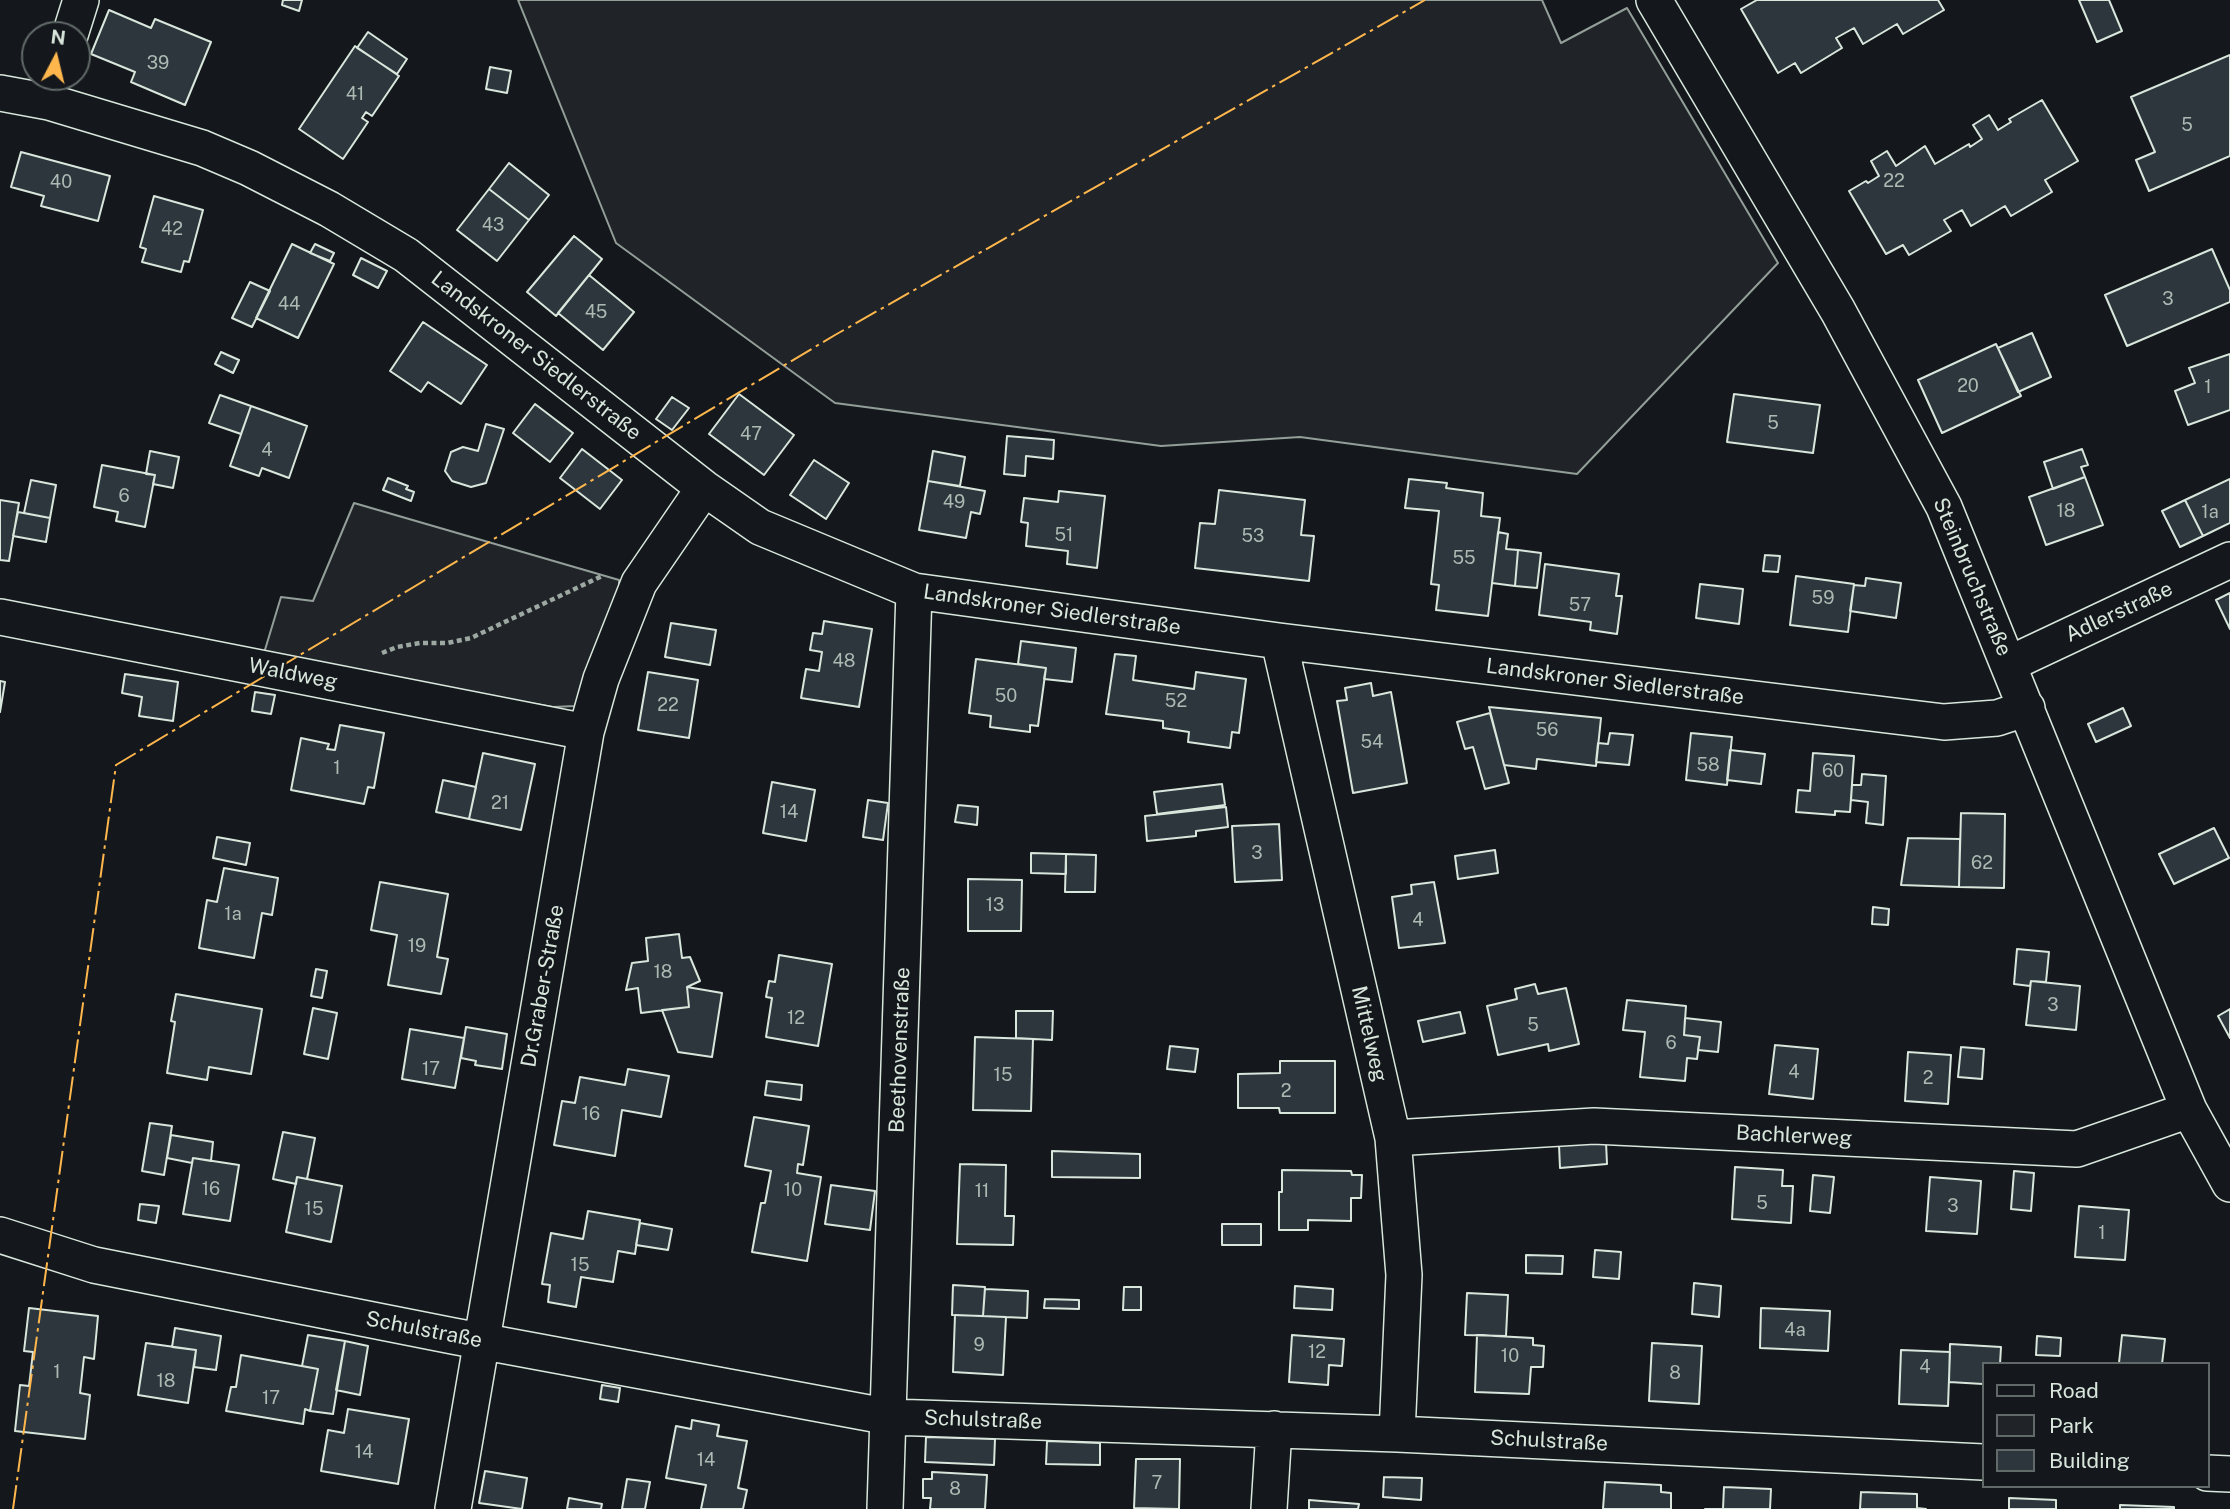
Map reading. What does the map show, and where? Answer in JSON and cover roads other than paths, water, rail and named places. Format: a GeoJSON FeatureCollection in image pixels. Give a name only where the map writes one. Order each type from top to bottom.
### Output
{"type":"FeatureCollection","features":[{"type":"Feature","properties":{"kind":"street"},"geometry":{"type":"LineString","coordinates":[[74,21],[81,0]]}},
{"type":"Feature","properties":{"kind":"street","name":"Steinbruchstraße"},"geometry":{"type":"LineString","coordinates":[[1654,0],[1838,311],[1937,495],[2027,708],[2189,1110],[2230,1184]]}},
{"type":"Feature","properties":{"kind":"street","name":"Landskroner Siedlerstraße"},"geometry":{"type":"LineString","coordinates":[[0,93],[35,91]]}},
{"type":"Feature","properties":{"kind":"street","name":"Landskroner Siedlerstraße"},"geometry":{"type":"LineString","coordinates":[[56,91],[249,168],[340,215],[406,255],[704,488],[760,527],[914,590],[1279,641],[1944,722],[1997,718],[2027,708]]}},
{"type":"Feature","properties":{"kind":"street","name":"Dr.Graber-Straße"},"geometry":{"type":"LineString","coordinates":[[453,1509],[586,732],[605,668],[639,583],[704,488]]}},
{"type":"Feature","properties":{"kind":"street","name":"Adlerstraße"},"geometry":{"type":"LineString","coordinates":[[2008,664],[2230,560]]}},
{"type":"Feature","properties":{"kind":"street","name":"Beethovenstraße"},"geometry":{"type":"LineString","coordinates":[[885,1509],[914,590]]}},
{"type":"Feature","properties":{"kind":"street","name":"Waldweg"},"geometry":{"type":"LineString","coordinates":[[0,617],[586,732]]}},
{"type":"Feature","properties":{"kind":"street","name":"Mittelweg"},"geometry":{"type":"LineString","coordinates":[[1279,641],[1392,1138],[1404,1275],[1397,1434]]}},
{"type":"Feature","properties":{"kind":"street","name":"Bachlerweg"},"geometry":{"type":"LineString","coordinates":[[1392,1138],[1594,1126],[2077,1149],[2189,1110]]}},
{"type":"Feature","properties":{"kind":"street","name":"Schulstraße"},"geometry":{"type":"LineString","coordinates":[[0,1235],[93,1265],[483,1342],[890,1417],[1397,1434],[1982,1462]]}},
{"type":"Feature","properties":{"kind":"street"},"geometry":{"type":"LineString","coordinates":[[1269,1509],[1274,1429]]}},
{"type":"Feature","properties":{"kind":"street"},"geometry":{"type":"LineString","coordinates":[[2209,1473],[2230,1475]]}}]}
